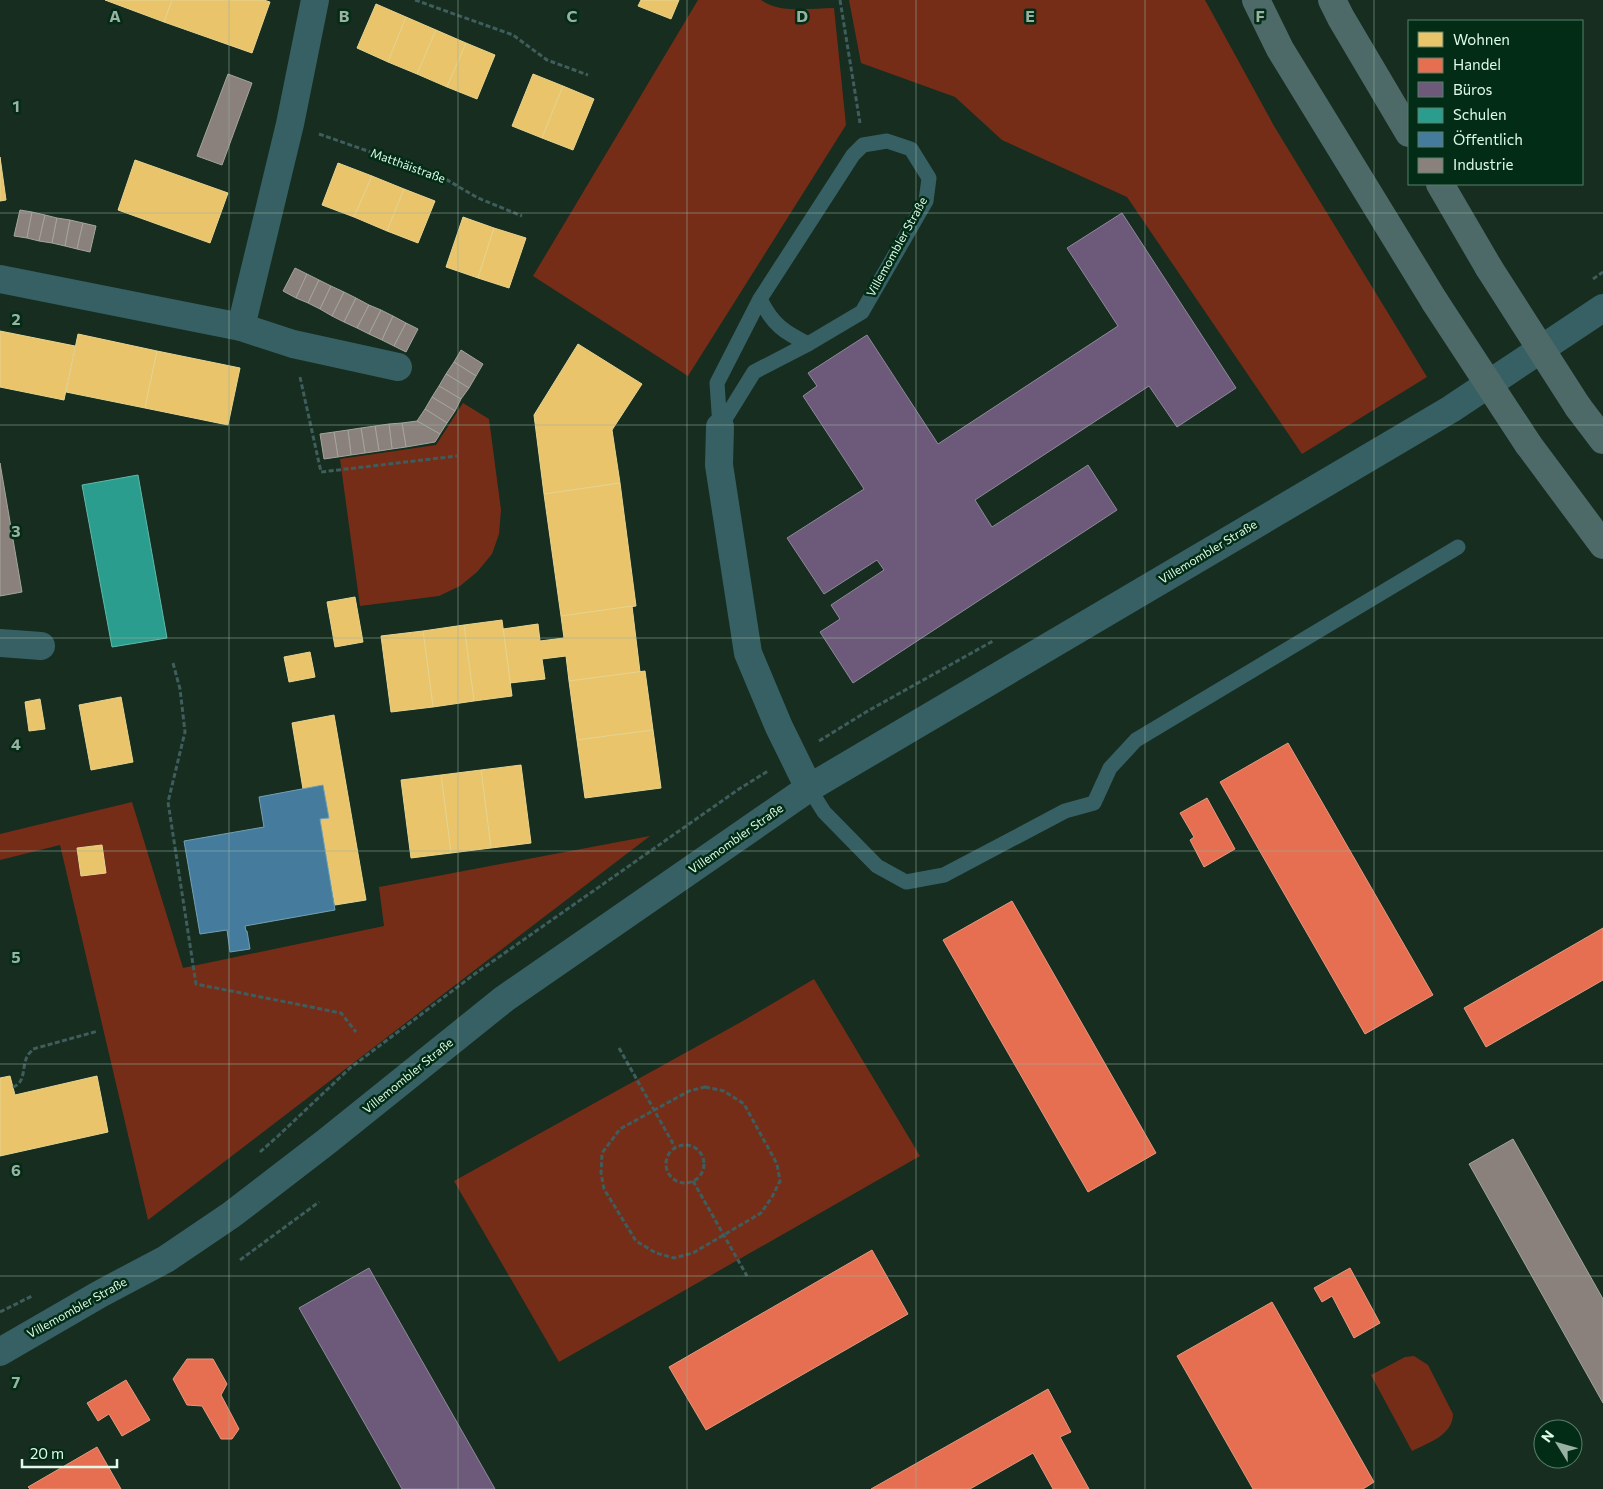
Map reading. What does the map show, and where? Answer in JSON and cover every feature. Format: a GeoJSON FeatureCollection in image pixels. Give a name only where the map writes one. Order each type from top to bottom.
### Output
{"type":"FeatureCollection","features":[{"type":"Feature","properties":{"kind":"highway"},"geometry":{"type":"LineString","coordinates":[[1256,0],[1280,49],[1435,302],[1528,444],[1603,545]]}},
{"type":"Feature","properties":{"kind":"highway"},"geometry":{"type":"LineString","coordinates":[[1332,0],[1408,131]]}},
{"type":"Feature","properties":{"kind":"highway"},"geometry":{"type":"LineString","coordinates":[[1441,185],[1490,268],[1578,407],[1603,440]]}},
{"type":"Feature","properties":{"kind":"street"},"geometry":{"type":"LineString","coordinates":[[241,327],[290,124],[315,0]]}},
{"type":"Feature","properties":{"kind":"street"},"geometry":{"type":"LineString","coordinates":[[0,278],[241,327],[293,344],[398,367]]}},
{"type":"Feature","properties":{"kind":"street","name":"Villemombler Straße"},"geometry":{"type":"LineString","coordinates":[[0,1352],[100,1294],[166,1259],[231,1215],[504,1000],[809,788],[1451,409],[1603,308]]}},
{"type":"Feature","properties":{"kind":"street"},"geometry":{"type":"LineString","coordinates":[[720,427],[719,464],[748,653],[779,727],[809,788]]}},
{"type":"Feature","properties":{"kind":"street"},"geometry":{"type":"LineString","coordinates":[[0,643],[41,646]]}},
{"type":"Feature","properties":{"kind":"lane","name":"Villemombler Straße"},"geometry":{"type":"LineString","coordinates":[[720,427],[754,372],[808,344],[862,312],[926,200],[929,178],[911,149],[887,141],[863,145]]}},
{"type":"Feature","properties":{"kind":"lane"},"geometry":{"type":"LineString","coordinates":[[720,427],[717,383],[760,299],[853,155],[863,145]]}},
{"type":"Feature","properties":{"kind":"lane"},"geometry":{"type":"LineString","coordinates":[[760,299],[766,312],[784,332],[808,344]]}},
{"type":"Feature","properties":{"kind":"lane"},"geometry":{"type":"LineString","coordinates":[[809,788],[824,812],[877,866],[906,882],[944,875],[1065,811],[1094,803],[1110,768],[1136,740],[1458,547]]}},
{"type":"Feature","properties":{"kind":"path"},"geometry":{"type":"LineString","coordinates":[[415,0],[513,35],[547,60],[588,75]]}},
{"type":"Feature","properties":{"kind":"path"},"geometry":{"type":"LineString","coordinates":[[840,0],[863,145]]}},
{"type":"Feature","properties":{"kind":"path","name":"Matthäistraße"},"geometry":{"type":"LineString","coordinates":[[290,124],[442,177],[478,198],[522,216]]}},
{"type":"Feature","properties":{"kind":"path"},"geometry":{"type":"LineString","coordinates":[[293,344],[321,472],[457,456]]}},
{"type":"Feature","properties":{"kind":"path"},"geometry":{"type":"LineString","coordinates":[[174,663],[180,689],[185,732],[168,802],[196,984],[342,1013],[356,1032]]}},
{"type":"Feature","properties":{"kind":"path"},"geometry":{"type":"LineString","coordinates":[[12,1087],[18,1085],[21,1081],[27,1056],[34,1049],[98,1031]]}},
{"type":"Feature","properties":{"kind":"path"},"geometry":{"type":"LineString","coordinates":[[619,1048],[675,1147]]}},
{"type":"Feature","properties":{"kind":"path"},"geometry":{"type":"LineString","coordinates":[[705,1087],[724,1091],[744,1104],[777,1164],[780,1181],[761,1213],[692,1253],[674,1258],[656,1253],[636,1241],[604,1189],[601,1173],[602,1153],[620,1129],[654,1111],[689,1091],[705,1087]]}},
{"type":"Feature","properties":{"kind":"path"},"geometry":{"type":"LineString","coordinates":[[684,1144],[690,1145],[701,1152],[704,1159],[703,1169],[701,1175],[694,1181],[679,1182],[668,1174],[665,1166],[666,1159],[668,1153],[675,1147],[684,1144]]}},
{"type":"Feature","properties":{"kind":"path"},"geometry":{"type":"LineString","coordinates":[[694,1181],[747,1276]]}},
{"type":"Feature","properties":{"kind":"path"},"geometry":{"type":"LineString","coordinates":[[240,1260],[320,1202]]}},
{"type":"Feature","properties":{"kind":"shaded area"},"geometry":{"type":"Polygon","coordinates":[[[698,0],[761,0],[787,9],[834,8],[846,125],[688,376],[533,276],[698,0]]]}},
{"type":"Feature","properties":{"kind":"shaded area"},"geometry":{"type":"Polygon","coordinates":[[[849,0],[1205,0],[1274,126],[1427,377],[1302,454],[1127,197],[1002,140],[955,97],[861,63],[849,0]]]}},
{"type":"Feature","properties":{"kind":"shaded area"},"geometry":{"type":"Polygon","coordinates":[[[463,403],[489,419],[501,510],[499,534],[492,554],[477,572],[460,586],[439,596],[360,606],[340,459],[436,445],[463,403]]]}},
{"type":"Feature","properties":{"kind":"shaded area"},"geometry":{"type":"Polygon","coordinates":[[[132,802],[183,968],[384,926],[379,887],[650,836],[148,1220],[60,845],[0,860],[0,834],[132,802]]]}},
{"type":"Feature","properties":{"kind":"shaded area"},"geometry":{"type":"Polygon","coordinates":[[[814,979],[920,1156],[559,1362],[454,1181],[741,1022],[814,979]]]}},
{"type":"Feature","properties":{"kind":"shaded area"},"geometry":{"type":"Polygon","coordinates":[[[1414,1356],[1428,1365],[1453,1414],[1449,1428],[1444,1433],[1412,1451],[1371,1375],[1405,1357],[1414,1356]]]}},
{"type":"Feature","properties":{"kind":"building: Wohnen"},"geometry":{"type":"Polygon","coordinates":[[[105,0],[172,0],[164,22],[105,0]]]}},
{"type":"Feature","properties":{"kind":"building: Wohnen"},"geometry":{"type":"Polygon","coordinates":[[[172,0],[264,0],[270,2],[252,53],[164,22],[172,0]]]}},
{"type":"Feature","properties":{"kind":"building: Wohnen"},"geometry":{"type":"Polygon","coordinates":[[[641,0],[679,0],[671,19],[638,6],[641,0]]]}},
{"type":"Feature","properties":{"kind":"building: Wohnen"},"geometry":{"type":"Polygon","coordinates":[[[376,4],[406,17],[388,62],[357,48],[376,4]]]}},
{"type":"Feature","properties":{"kind":"building: Wohnen"},"geometry":{"type":"Polygon","coordinates":[[[406,17],[436,30],[417,74],[388,62],[406,17]]]}},
{"type":"Feature","properties":{"kind":"building: Wohnen"},"geometry":{"type":"Polygon","coordinates":[[[436,30],[466,43],[447,87],[417,74],[436,30]]]}},
{"type":"Feature","properties":{"kind":"building: Wohnen"},"geometry":{"type":"Polygon","coordinates":[[[466,43],[495,55],[477,99],[447,87],[466,43]]]}},
{"type":"Feature","properties":{"kind":"building: Wohnen"},"geometry":{"type":"Polygon","coordinates":[[[533,74],[563,86],[542,138],[512,126],[533,74]]]}},
{"type":"Feature","properties":{"kind":"building: Wohnen"},"geometry":{"type":"Polygon","coordinates":[[[563,86],[594,99],[573,150],[542,138],[563,86]]]}},
{"type":"Feature","properties":{"kind":"building: Wohnen"},"geometry":{"type":"Polygon","coordinates":[[[0,157],[6,200],[0,201],[0,157]]]}},
{"type":"Feature","properties":{"kind":"building: Wohnen"},"geometry":{"type":"Polygon","coordinates":[[[135,160],[228,193],[210,243],[118,210],[135,160]]]}},
{"type":"Feature","properties":{"kind":"building: Wohnen"},"geometry":{"type":"Polygon","coordinates":[[[338,163],[372,176],[354,217],[322,205],[338,163]]]}},
{"type":"Feature","properties":{"kind":"building: Wohnen"},"geometry":{"type":"Polygon","coordinates":[[[372,176],[404,189],[387,231],[354,217],[372,176]]]}},
{"type":"Feature","properties":{"kind":"building: Wohnen"},"geometry":{"type":"Polygon","coordinates":[[[404,189],[435,201],[418,243],[387,231],[404,189]]]}},
{"type":"Feature","properties":{"kind":"building: Wohnen"},"geometry":{"type":"Polygon","coordinates":[[[463,217],[494,228],[478,278],[446,267],[463,217]]]}},
{"type":"Feature","properties":{"kind":"building: Wohnen"},"geometry":{"type":"Polygon","coordinates":[[[494,228],[526,238],[509,288],[478,278],[494,228]]]}},
{"type":"Feature","properties":{"kind":"building: Wohnen"},"geometry":{"type":"Polygon","coordinates":[[[0,331],[75,346],[64,400],[0,387],[0,331]]]}},
{"type":"Feature","properties":{"kind":"building: Wohnen"},"geometry":{"type":"Polygon","coordinates":[[[78,334],[157,351],[145,408],[66,392],[78,334]]]}},
{"type":"Feature","properties":{"kind":"building: Wohnen"},"geometry":{"type":"Polygon","coordinates":[[[578,344],[642,384],[612,430],[620,483],[544,494],[534,415],[578,344]]]}},
{"type":"Feature","properties":{"kind":"building: Wohnen"},"geometry":{"type":"Polygon","coordinates":[[[157,351],[240,368],[228,425],[145,408],[157,351]]]}},
{"type":"Feature","properties":{"kind":"building: Wohnen"},"geometry":{"type":"Polygon","coordinates":[[[620,483],[636,606],[561,616],[544,494],[620,483]]]}},
{"type":"Feature","properties":{"kind":"building: Wohnen"},"geometry":{"type":"Polygon","coordinates":[[[355,597],[363,642],[335,647],[327,602],[355,597]]]}},
{"type":"Feature","properties":{"kind":"building: Wohnen"},"geometry":{"type":"Polygon","coordinates":[[[632,606],[640,672],[569,681],[566,656],[542,659],[545,679],[510,683],[503,629],[538,624],[540,641],[564,638],[561,616],[632,606]]]}},
{"type":"Feature","properties":{"kind":"building: Wohnen"},"geometry":{"type":"Polygon","coordinates":[[[502,620],[512,696],[474,701],[464,625],[502,620]]]}},
{"type":"Feature","properties":{"kind":"building: Wohnen"},"geometry":{"type":"Polygon","coordinates":[[[464,625],[474,701],[433,707],[423,631],[464,625]]]}},
{"type":"Feature","properties":{"kind":"building: Wohnen"},"geometry":{"type":"Polygon","coordinates":[[[423,631],[433,707],[391,712],[381,636],[423,631]]]}},
{"type":"Feature","properties":{"kind":"building: Wohnen"},"geometry":{"type":"Polygon","coordinates":[[[310,652],[315,677],[289,682],[284,657],[310,652]]]}},
{"type":"Feature","properties":{"kind":"building: Wohnen"},"geometry":{"type":"Polygon","coordinates":[[[645,671],[653,730],[577,740],[569,681],[645,671]]]}},
{"type":"Feature","properties":{"kind":"building: Wohnen"},"geometry":{"type":"Polygon","coordinates":[[[121,697],[133,762],[91,770],[79,705],[121,697]]]}},
{"type":"Feature","properties":{"kind":"building: Wohnen"},"geometry":{"type":"Polygon","coordinates":[[[40,699],[45,729],[29,731],[25,702],[40,699]]]}},
{"type":"Feature","properties":{"kind":"building: Wohnen"},"geometry":{"type":"Polygon","coordinates":[[[334,715],[366,900],[335,905],[320,819],[329,818],[323,785],[303,789],[292,723],[334,715]]]}},
{"type":"Feature","properties":{"kind":"building: Wohnen"},"geometry":{"type":"Polygon","coordinates":[[[653,730],[661,788],[585,798],[577,740],[653,730]]]}},
{"type":"Feature","properties":{"kind":"building: Wohnen"},"geometry":{"type":"Polygon","coordinates":[[[521,765],[531,843],[491,848],[481,770],[521,765]]]}},
{"type":"Feature","properties":{"kind":"building: Wohnen"},"geometry":{"type":"Polygon","coordinates":[[[481,770],[491,848],[451,853],[441,775],[481,770]]]}},
{"type":"Feature","properties":{"kind":"building: Wohnen"},"geometry":{"type":"Polygon","coordinates":[[[441,775],[451,853],[411,858],[401,780],[441,775]]]}},
{"type":"Feature","properties":{"kind":"building: Wohnen"},"geometry":{"type":"Polygon","coordinates":[[[102,845],[106,873],[81,876],[77,848],[102,845]]]}},
{"type":"Feature","properties":{"kind":"building: Wohnen"},"geometry":{"type":"Polygon","coordinates":[[[10,1076],[15,1095],[97,1076],[108,1132],[0,1156],[0,1078],[10,1076]]]}},
{"type":"Feature","properties":{"kind":"building: Handel"},"geometry":{"type":"Polygon","coordinates":[[[1288,743],[1433,995],[1365,1034],[1220,782],[1288,743]]]}},
{"type":"Feature","properties":{"kind":"building: Handel"},"geometry":{"type":"Polygon","coordinates":[[[1207,798],[1235,849],[1204,867],[1190,840],[1194,837],[1180,813],[1207,798]]]}},
{"type":"Feature","properties":{"kind":"building: Handel"},"geometry":{"type":"Polygon","coordinates":[[[1012,901],[1156,1153],[1088,1192],[943,940],[1012,901]]]}},
{"type":"Feature","properties":{"kind":"building: Handel"},"geometry":{"type":"Polygon","coordinates":[[[1603,928],[1603,980],[1486,1047],[1464,1008],[1603,928]]]}},
{"type":"Feature","properties":{"kind":"building: Handel"},"geometry":{"type":"Polygon","coordinates":[[[872,1250],[908,1314],[706,1430],[669,1367],[872,1250]]]}},
{"type":"Feature","properties":{"kind":"building: Handel"},"geometry":{"type":"Polygon","coordinates":[[[1350,1268],[1380,1323],[1354,1338],[1332,1296],[1322,1302],[1314,1288],[1350,1268]]]}},
{"type":"Feature","properties":{"kind":"building: Handel"},"geometry":{"type":"Polygon","coordinates":[[[1272,1302],[1374,1482],[1363,1489],[1253,1489],[1177,1356],[1272,1302]]]}},
{"type":"Feature","properties":{"kind":"building: Handel"},"geometry":{"type":"Polygon","coordinates":[[[187,1359],[213,1359],[227,1384],[221,1395],[239,1429],[232,1439],[221,1439],[202,1406],[187,1405],[173,1379],[187,1359]]]}},
{"type":"Feature","properties":{"kind":"building: Handel"},"geometry":{"type":"Polygon","coordinates":[[[126,1380],[150,1420],[122,1436],[109,1414],[98,1421],[87,1403],[126,1380]]]}},
{"type":"Feature","properties":{"kind":"building: Handel"},"geometry":{"type":"Polygon","coordinates":[[[1048,1389],[1071,1432],[1060,1437],[1089,1489],[1053,1489],[1033,1453],[970,1489],[871,1489],[1048,1389]]]}},
{"type":"Feature","properties":{"kind":"building: Handel"},"geometry":{"type":"Polygon","coordinates":[[[97,1447],[121,1489],[30,1489],[28,1487],[97,1447]]]}},
{"type":"Feature","properties":{"kind":"building: Büros"},"geometry":{"type":"Polygon","coordinates":[[[1122,213],[1236,388],[1177,427],[1149,386],[975,500],[992,527],[1088,465],[1117,510],[853,683],[820,632],[840,619],[831,605],[884,570],[877,560],[824,594],[787,538],[864,489],[803,396],[817,386],[808,373],[867,335],[938,444],[1118,326],[1067,248],[1122,213]]]}},
{"type":"Feature","properties":{"kind":"building: Büros"},"geometry":{"type":"Polygon","coordinates":[[[369,1268],[495,1489],[402,1489],[299,1308],[369,1268]]]}},
{"type":"Feature","properties":{"kind":"building: Schulen"},"geometry":{"type":"Polygon","coordinates":[[[138,475],[167,638],[112,647],[82,485],[138,475]]]}},
{"type":"Feature","properties":{"kind":"building: Öffentlich"},"geometry":{"type":"Polygon","coordinates":[[[323,785],[329,818],[320,819],[335,910],[245,926],[250,949],[230,952],[227,930],[200,934],[184,841],[264,827],[259,797],[323,785]]]}},
{"type":"Feature","properties":{"kind":"building: Industrie"},"geometry":{"type":"Polygon","coordinates":[[[228,74],[252,83],[222,165],[197,156],[228,74]]]}},
{"type":"Feature","properties":{"kind":"building: Industrie"},"geometry":{"type":"Polygon","coordinates":[[[20,210],[32,212],[27,238],[14,236],[20,210]]]}},
{"type":"Feature","properties":{"kind":"building: Industrie"},"geometry":{"type":"Polygon","coordinates":[[[32,212],[45,215],[39,241],[27,238],[32,212]]]}},
{"type":"Feature","properties":{"kind":"building: Industrie"},"geometry":{"type":"Polygon","coordinates":[[[45,215],[57,218],[52,243],[39,241],[45,215]]]}},
{"type":"Feature","properties":{"kind":"building: Industrie"},"geometry":{"type":"Polygon","coordinates":[[[57,218],[70,220],[65,246],[52,243],[57,218]]]}},
{"type":"Feature","properties":{"kind":"building: Industrie"},"geometry":{"type":"Polygon","coordinates":[[[70,220],[83,223],[77,249],[65,246],[70,220]]]}},
{"type":"Feature","properties":{"kind":"building: Industrie"},"geometry":{"type":"Polygon","coordinates":[[[83,223],[96,226],[90,252],[77,249],[83,223]]]}},
{"type":"Feature","properties":{"kind":"building: Industrie"},"geometry":{"type":"Polygon","coordinates":[[[295,268],[307,274],[296,298],[283,291],[295,268]]]}},
{"type":"Feature","properties":{"kind":"building: Industrie"},"geometry":{"type":"Polygon","coordinates":[[[307,274],[319,280],[308,303],[296,298],[307,274]]]}},
{"type":"Feature","properties":{"kind":"building: Industrie"},"geometry":{"type":"Polygon","coordinates":[[[319,280],[331,286],[320,309],[308,303],[319,280]]]}},
{"type":"Feature","properties":{"kind":"building: Industrie"},"geometry":{"type":"Polygon","coordinates":[[[331,286],[344,292],[332,316],[320,309],[331,286]]]}},
{"type":"Feature","properties":{"kind":"building: Industrie"},"geometry":{"type":"Polygon","coordinates":[[[344,292],[356,298],[344,322],[332,316],[344,292]]]}},
{"type":"Feature","properties":{"kind":"building: Industrie"},"geometry":{"type":"Polygon","coordinates":[[[356,298],[369,305],[357,328],[344,322],[356,298]]]}},
{"type":"Feature","properties":{"kind":"building: Industrie"},"geometry":{"type":"Polygon","coordinates":[[[369,305],[381,310],[369,334],[357,328],[369,305]]]}},
{"type":"Feature","properties":{"kind":"building: Industrie"},"geometry":{"type":"Polygon","coordinates":[[[381,310],[393,316],[382,340],[369,334],[381,310]]]}},
{"type":"Feature","properties":{"kind":"building: Industrie"},"geometry":{"type":"Polygon","coordinates":[[[393,316],[406,323],[394,346],[382,340],[393,316]]]}},
{"type":"Feature","properties":{"kind":"building: Industrie"},"geometry":{"type":"Polygon","coordinates":[[[406,323],[418,329],[406,352],[394,346],[406,323]]]}},
{"type":"Feature","properties":{"kind":"building: Industrie"},"geometry":{"type":"Polygon","coordinates":[[[461,350],[483,364],[476,376],[454,362],[461,350]]]}},
{"type":"Feature","properties":{"kind":"building: Industrie"},"geometry":{"type":"Polygon","coordinates":[[[454,362],[476,376],[469,388],[446,374],[454,362]]]}},
{"type":"Feature","properties":{"kind":"building: Industrie"},"geometry":{"type":"Polygon","coordinates":[[[446,374],[469,388],[461,399],[439,386],[446,374]]]}},
{"type":"Feature","properties":{"kind":"building: Industrie"},"geometry":{"type":"Polygon","coordinates":[[[439,386],[461,399],[455,411],[432,397],[439,386]]]}},
{"type":"Feature","properties":{"kind":"building: Industrie"},"geometry":{"type":"Polygon","coordinates":[[[432,397],[455,411],[447,423],[425,409],[432,397]]]}},
{"type":"Feature","properties":{"kind":"building: Industrie"},"geometry":{"type":"Polygon","coordinates":[[[425,409],[447,423],[440,434],[417,421],[425,409]]]}},
{"type":"Feature","properties":{"kind":"building: Industrie"},"geometry":{"type":"Polygon","coordinates":[[[417,421],[440,434],[435,442],[406,447],[402,423],[417,421]]]}},
{"type":"Feature","properties":{"kind":"building: Industrie"},"geometry":{"type":"Polygon","coordinates":[[[402,423],[406,447],[392,449],[389,424],[402,423]]]}},
{"type":"Feature","properties":{"kind":"building: Industrie"},"geometry":{"type":"Polygon","coordinates":[[[389,424],[392,449],[379,451],[375,426],[389,424]]]}},
{"type":"Feature","properties":{"kind":"building: Industrie"},"geometry":{"type":"Polygon","coordinates":[[[375,426],[379,451],[365,453],[361,428],[375,426]]]}},
{"type":"Feature","properties":{"kind":"building: Industrie"},"geometry":{"type":"Polygon","coordinates":[[[361,428],[365,453],[351,455],[348,430],[361,428]]]}},
{"type":"Feature","properties":{"kind":"building: Industrie"},"geometry":{"type":"Polygon","coordinates":[[[348,430],[351,455],[338,457],[334,432],[348,430]]]}},
{"type":"Feature","properties":{"kind":"building: Industrie"},"geometry":{"type":"Polygon","coordinates":[[[334,432],[338,457],[324,459],[320,434],[334,432]]]}},
{"type":"Feature","properties":{"kind":"building: Industrie"},"geometry":{"type":"Polygon","coordinates":[[[0,463],[22,592],[0,596],[0,463]]]}},
{"type":"Feature","properties":{"kind":"building: Industrie"},"geometry":{"type":"Polygon","coordinates":[[[1513,1139],[1603,1299],[1603,1403],[1469,1164],[1513,1139]]]}}]}
